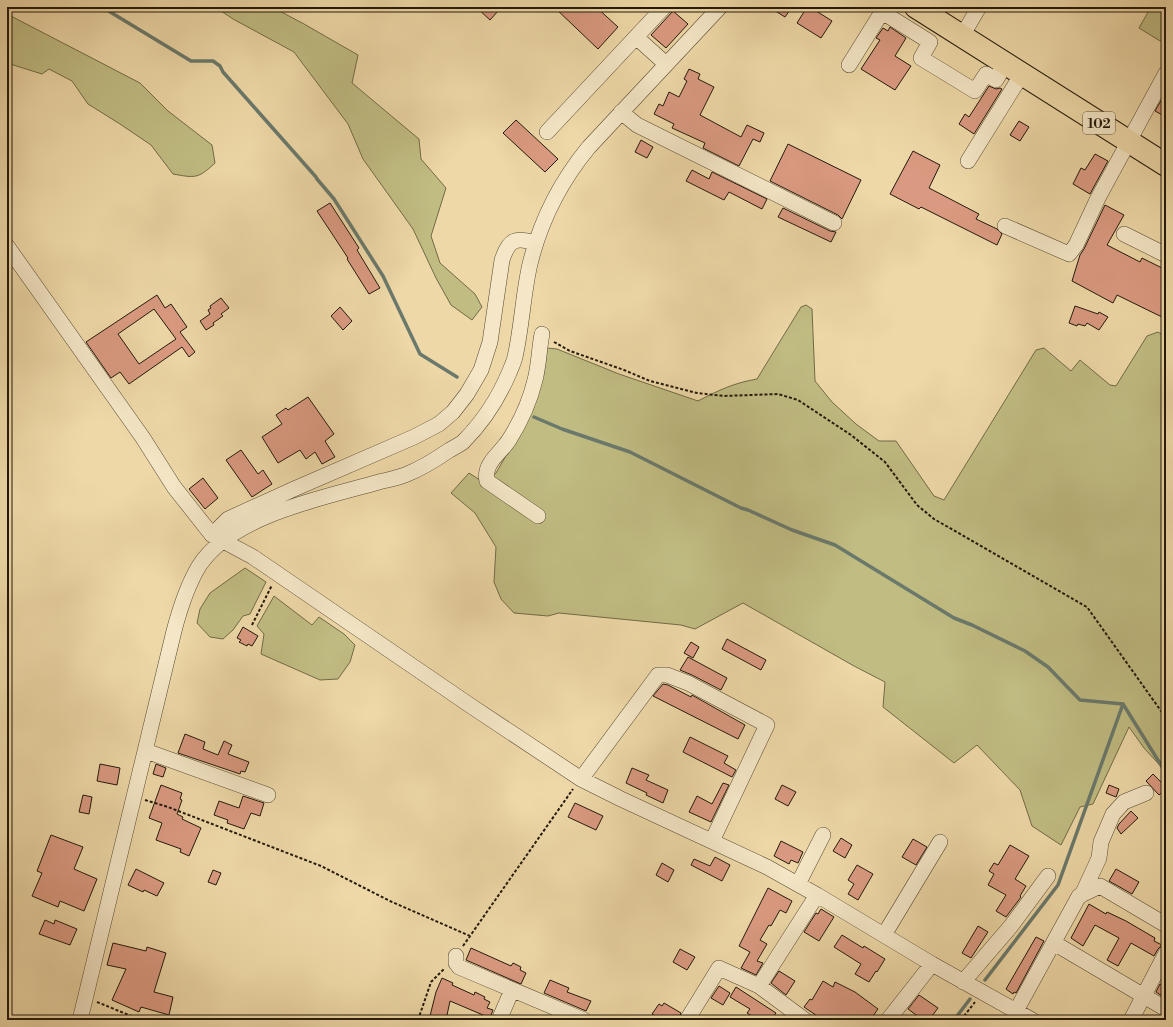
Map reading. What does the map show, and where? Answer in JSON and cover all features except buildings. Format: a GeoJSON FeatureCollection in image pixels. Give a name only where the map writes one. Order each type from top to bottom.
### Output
{"type":"FeatureCollection","features":[{"type":"Feature","properties":{"kind":"highway","name":"102"},"geometry":{"type":"LineString","coordinates":[[918,8],[1166,165]]}},
{"type":"Feature","properties":{"kind":"street"},"geometry":{"type":"LineString","coordinates":[[547,132],[664,7]]}},
{"type":"Feature","properties":{"kind":"street"},"geometry":{"type":"LineString","coordinates":[[217,538],[264,517],[406,474],[436,459],[461,443],[481,423],[504,384],[515,358],[527,277],[536,243],[555,196],[572,168],[589,147],[720,7]]}},
{"type":"Feature","properties":{"kind":"street"},"geometry":{"type":"LineString","coordinates":[[962,36],[979,7]]}},
{"type":"Feature","properties":{"kind":"street"},"geometry":{"type":"LineString","coordinates":[[904,25],[918,8]]}},
{"type":"Feature","properties":{"kind":"street"},"geometry":{"type":"LineString","coordinates":[[850,65],[882,12],[930,42],[921,58],[975,91],[986,74],[996,80],[1014,69]]}},
{"type":"Feature","properties":{"kind":"street"},"geometry":{"type":"LineString","coordinates":[[636,36],[666,64]]}},
{"type":"Feature","properties":{"kind":"street"},"geometry":{"type":"LineString","coordinates":[[968,161],[1014,69]]}},
{"type":"Feature","properties":{"kind":"street"},"geometry":{"type":"LineString","coordinates":[[1005,226],[1069,254],[1076,245],[1098,198],[1130,142],[1166,73]]}},
{"type":"Feature","properties":{"kind":"street"},"geometry":{"type":"LineString","coordinates":[[621,112],[636,125],[834,223]]}},
{"type":"Feature","properties":{"kind":"street"},"geometry":{"type":"LineString","coordinates":[[1124,234],[1166,255]]}},
{"type":"Feature","properties":{"kind":"street"},"geometry":{"type":"LineString","coordinates":[[80,1020],[181,605],[200,564],[211,551],[228,519],[414,437],[440,424],[453,412],[467,394],[481,370],[490,342],[502,260],[506,248],[511,242],[522,239],[536,243]]}},
{"type":"Feature","properties":{"kind":"street"},"geometry":{"type":"LineString","coordinates":[[7,246],[143,438],[174,487],[217,538],[253,557],[470,706],[581,779],[712,841],[798,884],[932,964],[1032,1020]]}},
{"type":"Feature","properties":{"kind":"street"},"geometry":{"type":"LineString","coordinates":[[538,516],[487,481],[486,474],[488,466],[509,441],[530,399],[542,334]]}},
{"type":"Feature","properties":{"kind":"street"},"geometry":{"type":"LineString","coordinates":[[581,779],[658,675],[667,675],[688,683],[767,725],[712,841]]}},
{"type":"Feature","properties":{"kind":"street"},"geometry":{"type":"LineString","coordinates":[[146,751],[268,795]]}},
{"type":"Feature","properties":{"kind":"street"},"geometry":{"type":"LineString","coordinates":[[1082,895],[1099,858],[1100,842],[1113,814],[1124,802],[1146,793]]}},
{"type":"Feature","properties":{"kind":"street"},"geometry":{"type":"LineString","coordinates":[[798,884],[823,835]]}},
{"type":"Feature","properties":{"kind":"street"},"geometry":{"type":"LineString","coordinates":[[884,935],[940,842]]}},
{"type":"Feature","properties":{"kind":"street"},"geometry":{"type":"LineString","coordinates":[[963,982],[1011,926],[1048,876]]}},
{"type":"Feature","properties":{"kind":"street"},"geometry":{"type":"LineString","coordinates":[[1016,1011],[1079,896],[1100,886],[1166,925]]}},
{"type":"Feature","properties":{"kind":"street"},"geometry":{"type":"LineString","coordinates":[[758,986],[817,895]]}},
{"type":"Feature","properties":{"kind":"street"},"geometry":{"type":"LineString","coordinates":[[1054,944],[1166,1009]]}},
{"type":"Feature","properties":{"kind":"street"},"geometry":{"type":"LineString","coordinates":[[456,956],[456,963],[459,967],[584,1020]]}},
{"type":"Feature","properties":{"kind":"street"},"geometry":{"type":"LineString","coordinates":[[1132,1020],[1165,958]]}},
{"type":"Feature","properties":{"kind":"street"},"geometry":{"type":"LineString","coordinates":[[888,1020],[932,964]]}},
{"type":"Feature","properties":{"kind":"street"},"geometry":{"type":"LineString","coordinates":[[687,1020],[719,968],[758,986],[795,1017]]}},
{"type":"Feature","properties":{"kind":"street"},"geometry":{"type":"LineString","coordinates":[[499,1020],[512,990]]}},
{"type":"Feature","properties":{"kind":"path"},"geometry":{"type":"LineString","coordinates":[[542,334],[551,341],[570,351],[650,380],[697,393],[724,396],[778,394],[798,400],[851,435],[885,462],[917,505],[934,519],[1087,608],[1166,718]]}},
{"type":"Feature","properties":{"kind":"path"},"geometry":{"type":"LineString","coordinates":[[418,1020],[431,982],[456,956],[581,779]]}},
{"type":"Feature","properties":{"kind":"path"},"geometry":{"type":"LineString","coordinates":[[134,797],[168,807],[322,866],[390,901],[470,936]]}},
{"type":"Feature","properties":{"kind":"path"},"geometry":{"type":"LineString","coordinates":[[962,1020],[981,992]]}},
{"type":"Feature","properties":{"kind":"path"},"geometry":{"type":"LineString","coordinates":[[86,997],[141,1020]]}},
{"type":"Feature","properties":{"kind":"shaded area"},"geometry":{"type":"Polygon","coordinates":[[[215,7],[272,7],[358,55],[352,83],[419,139],[421,159],[446,188],[431,236],[440,263],[475,294],[482,307],[472,320],[451,305],[436,278],[413,229],[363,159],[348,124],[294,52],[233,19],[215,7]]]}},
{"type":"Feature","properties":{"kind":"shaded area"},"geometry":{"type":"Polygon","coordinates":[[[1151,7],[1166,7],[1166,41],[1160,41],[1139,28],[1151,7]]]}},
{"type":"Feature","properties":{"kind":"shaded area"},"geometry":{"type":"Polygon","coordinates":[[[7,14],[140,83],[168,111],[212,145],[215,163],[200,175],[186,176],[173,174],[151,145],[88,104],[72,81],[49,69],[42,74],[7,63],[7,14]]]}},
{"type":"Feature","properties":{"kind":"shaded area"},"geometry":{"type":"Polygon","coordinates":[[[806,305],[812,309],[815,381],[832,402],[856,424],[879,441],[896,441],[934,496],[944,500],[1036,350],[1044,348],[1071,371],[1080,360],[1110,385],[1116,386],[1147,336],[1158,332],[1166,337],[1166,772],[1144,748],[1129,727],[1093,804],[1080,807],[1061,845],[1032,826],[1020,790],[977,745],[954,763],[883,707],[885,682],[743,603],[695,629],[681,625],[559,613],[548,616],[514,613],[501,599],[494,582],[496,547],[475,513],[451,493],[469,473],[483,482],[496,473],[534,407],[547,348],[557,349],[619,374],[698,401],[727,387],[757,379],[801,307],[806,305]]]}},
{"type":"Feature","properties":{"kind":"shaded area"},"geometry":{"type":"Polygon","coordinates":[[[245,568],[266,582],[250,614],[243,616],[233,630],[223,639],[210,637],[197,623],[200,609],[210,593],[245,568]]]}},
{"type":"Feature","properties":{"kind":"shaded area"},"geometry":{"type":"Polygon","coordinates":[[[274,596],[312,625],[319,617],[344,634],[355,645],[350,662],[338,679],[320,680],[261,654],[264,634],[257,626],[274,596]]]}},
{"type":"Feature","properties":{"kind":"waterway"},"geometry":{"type":"LineString","coordinates":[[102,7],[191,61],[213,61],[220,66],[223,72],[334,199],[383,276],[420,354],[457,377]]}},
{"type":"Feature","properties":{"kind":"waterway"},"geometry":{"type":"LineString","coordinates":[[534,417],[562,429],[630,452],[741,508],[792,530],[835,545],[954,618],[972,625],[1025,651],[1048,667],[1080,700],[1123,704],[1166,773]]}},
{"type":"Feature","properties":{"kind":"waterway"},"geometry":{"type":"LineString","coordinates":[[985,980],[1058,885],[1123,704]]}},
{"type":"Feature","properties":{"kind":"waterway"},"geometry":{"type":"LineString","coordinates":[[954,1020],[970,999]]}}]}
